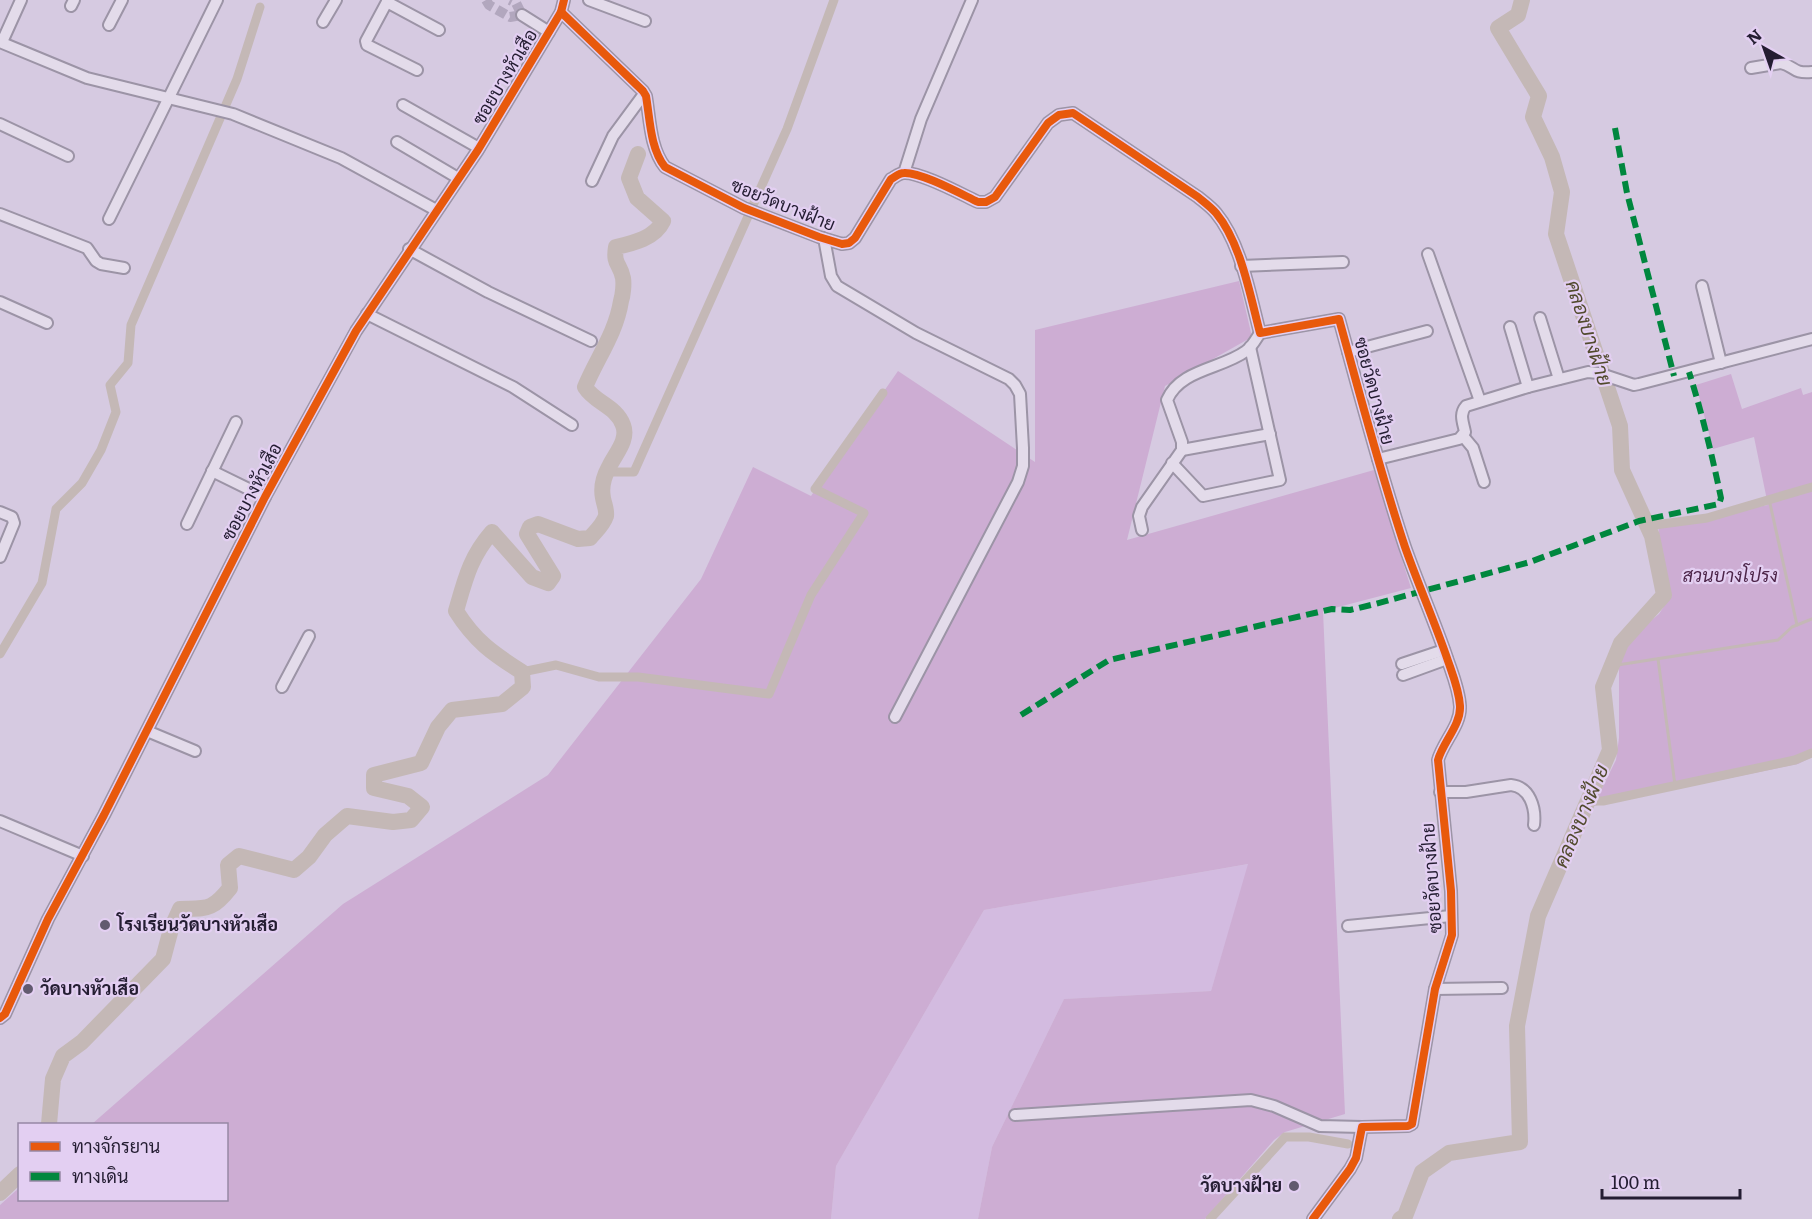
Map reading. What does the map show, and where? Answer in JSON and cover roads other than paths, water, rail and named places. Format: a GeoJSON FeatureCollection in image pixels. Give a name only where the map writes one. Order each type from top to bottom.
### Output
{"type":"FeatureCollection","features":[{"type":"Feature","properties":{"kind":"street"},"geometry":{"type":"LineString","coordinates":[[21,0],[1,42],[87,78],[233,114],[341,159],[436,210]]}},
{"type":"Feature","properties":{"kind":"street"},"geometry":{"type":"LineString","coordinates":[[109,25],[122,0]]}},
{"type":"Feature","properties":{"kind":"street"},"geometry":{"type":"LineString","coordinates":[[109,219],[218,0]]}},
{"type":"Feature","properties":{"kind":"street"},"geometry":{"type":"LineString","coordinates":[[323,22],[336,0]]}},
{"type":"Feature","properties":{"kind":"street","name":"ซอยบางหัวเสือ"},"geometry":{"type":"LineString","coordinates":[[0,1018],[4,1014],[48,919],[83,856],[265,497],[356,331],[479,148],[561,12],[564,0]]}},
{"type":"Feature","properties":{"kind":"street"},"geometry":{"type":"LineString","coordinates":[[589,0],[645,21]]}},
{"type":"Feature","properties":{"kind":"street"},"geometry":{"type":"LineString","coordinates":[[972,0],[921,119],[904,173],[917,175],[978,202],[986,202],[995,197],[1048,123],[1059,115],[1073,113],[1198,197],[1215,211],[1227,229],[1241,266],[1260,333],[1244,353],[1191,377],[1171,391],[1167,400],[1182,442],[1182,450],[1142,507],[1139,516],[1142,530]]}},
{"type":"Feature","properties":{"kind":"street"},"geometry":{"type":"LineString","coordinates":[[417,70],[367,45],[366,41],[387,1],[439,30]]}},
{"type":"Feature","properties":{"kind":"street","name":"ซอยวัดบางฝ้าย"},"geometry":{"type":"LineString","coordinates":[[561,12],[638,84],[644,94],[658,159],[665,167],[744,208],[824,238],[849,243],[855,238],[891,179],[904,173]]}},
{"type":"Feature","properties":{"kind":"street"},"geometry":{"type":"LineString","coordinates":[[522,15],[549,32]]}},
{"type":"Feature","properties":{"kind":"street"},"geometry":{"type":"LineString","coordinates":[[1751,68],[1780,63],[1800,73],[1812,72]]}},
{"type":"Feature","properties":{"kind":"street"},"geometry":{"type":"LineString","coordinates":[[591,181],[613,136],[644,94]]}},
{"type":"Feature","properties":{"kind":"street"},"geometry":{"type":"LineString","coordinates":[[403,105],[479,148]]}},
{"type":"Feature","properties":{"kind":"street"},"geometry":{"type":"LineString","coordinates":[[0,124],[68,156]]}},
{"type":"Feature","properties":{"kind":"street"},"geometry":{"type":"LineString","coordinates":[[397,142],[458,178]]}},
{"type":"Feature","properties":{"kind":"street"},"geometry":{"type":"LineString","coordinates":[[0,214],[87,248],[101,264],[124,268]]}},
{"type":"Feature","properties":{"kind":"street"},"geometry":{"type":"LineString","coordinates":[[824,238],[831,276],[837,286],[916,333],[1009,379],[1020,394],[1023,466],[1018,482],[895,717]]}},
{"type":"Feature","properties":{"kind":"street"},"geometry":{"type":"LineString","coordinates":[[409,249],[488,292],[591,341]]}},
{"type":"Feature","properties":{"kind":"street"},"geometry":{"type":"LineString","coordinates":[[1428,254],[1480,401]]}},
{"type":"Feature","properties":{"kind":"street"},"geometry":{"type":"LineString","coordinates":[[1241,266],[1343,262]]}},
{"type":"Feature","properties":{"kind":"street"},"geometry":{"type":"LineString","coordinates":[[1702,286],[1721,363]]}},
{"type":"Feature","properties":{"kind":"street"},"geometry":{"type":"LineString","coordinates":[[0,302],[47,323]]}},
{"type":"Feature","properties":{"kind":"street"},"geometry":{"type":"LineString","coordinates":[[367,314],[513,387],[572,425]]}},
{"type":"Feature","properties":{"kind":"street"},"geometry":{"type":"LineString","coordinates":[[1540,318],[1559,379]]}},
{"type":"Feature","properties":{"kind":"street","name":"ซอยวัดบางฝ้าย"},"geometry":{"type":"LineString","coordinates":[[1260,333],[1339,319],[1378,459],[1406,548],[1446,654],[1461,708],[1459,717],[1441,749],[1438,760],[1451,891],[1452,935],[1435,989],[1412,1124],[1362,1127]]}},
{"type":"Feature","properties":{"kind":"street"},"geometry":{"type":"LineString","coordinates":[[1510,327],[1528,387]]}},
{"type":"Feature","properties":{"kind":"street"},"geometry":{"type":"LineString","coordinates":[[1348,352],[1427,331]]}},
{"type":"Feature","properties":{"kind":"street"},"geometry":{"type":"LineString","coordinates":[[1484,482],[1473,448],[1463,436],[1462,410],[1466,406],[1580,374],[1598,373],[1634,385],[1812,339]]}},
{"type":"Feature","properties":{"kind":"street"},"geometry":{"type":"LineString","coordinates":[[1172,463],[1203,496],[1280,480],[1250,347]]}},
{"type":"Feature","properties":{"kind":"street"},"geometry":{"type":"LineString","coordinates":[[187,524],[236,422]]}},
{"type":"Feature","properties":{"kind":"street"},"geometry":{"type":"LineString","coordinates":[[1182,450],[1270,434]]}},
{"type":"Feature","properties":{"kind":"street"},"geometry":{"type":"LineString","coordinates":[[1378,459],[1463,436]]}},
{"type":"Feature","properties":{"kind":"street"},"geometry":{"type":"LineString","coordinates":[[212,471],[265,497]]}},
{"type":"Feature","properties":{"kind":"street"},"geometry":{"type":"LineString","coordinates":[[0,512],[12,517],[14,523],[0,557]]}},
{"type":"Feature","properties":{"kind":"street"},"geometry":{"type":"LineString","coordinates":[[282,687],[309,636]]}},
{"type":"Feature","properties":{"kind":"street"},"geometry":{"type":"LineString","coordinates":[[1402,669],[1446,654]]}},
{"type":"Feature","properties":{"kind":"street"},"geometry":{"type":"LineString","coordinates":[[147,730],[195,751]]}},
{"type":"Feature","properties":{"kind":"street"},"geometry":{"type":"LineString","coordinates":[[1440,792],[1466,792],[1517,786],[1530,797],[1534,806],[1534,825]]}},
{"type":"Feature","properties":{"kind":"street"},"geometry":{"type":"LineString","coordinates":[[0,821],[83,856]]}},
{"type":"Feature","properties":{"kind":"street"},"geometry":{"type":"LineString","coordinates":[[1348,926],[1451,916]]}},
{"type":"Feature","properties":{"kind":"street"},"geometry":{"type":"LineString","coordinates":[[1435,989],[1502,988]]}},
{"type":"Feature","properties":{"kind":"street"},"geometry":{"type":"LineString","coordinates":[[1015,1115],[1251,1100],[1274,1106],[1320,1126],[1362,1127],[1353,1163],[1313,1219]]}},
{"type":"Feature","properties":{"kind":"waterway"},"geometry":{"type":"LineString","coordinates":[[606,472],[634,472],[787,129],[834,0]]}},
{"type":"Feature","properties":{"kind":"waterway","name":"คลองบางฝ้าย"},"geometry":{"type":"LineString","coordinates":[[1400,1219],[1405,1216],[1422,1172],[1449,1153],[1520,1142],[1517,1026],[1538,916],[1610,750],[1603,687],[1621,643],[1664,595],[1652,536],[1622,470],[1620,426],[1556,234],[1562,192],[1552,157],[1533,117],[1539,96],[1498,28],[1518,15],[1522,0]]}},
{"type":"Feature","properties":{"kind":"waterway"},"geometry":{"type":"LineString","coordinates":[[0,654],[42,583],[56,509],[82,483],[101,450],[116,412],[110,385],[128,363],[131,325],[237,79],[260,7]]}},
{"type":"Feature","properties":{"kind":"waterway"},"geometry":{"type":"LineString","coordinates":[[49,1123],[53,1079],[63,1056],[82,1042],[163,959],[171,929],[180,909],[208,907],[218,901],[230,888],[228,865],[239,856],[294,870],[309,857],[325,835],[347,816],[393,822],[411,820],[422,807],[408,796],[374,788],[374,775],[421,763],[438,727],[452,710],[502,704],[523,687],[522,672],[485,646],[470,631],[456,611],[473,560],[492,532],[532,577],[548,583],[553,576],[527,534],[530,527],[538,524],[578,539],[590,538],[606,516],[602,494],[603,482],[623,441],[624,431],[616,413],[594,397],[585,387],[611,335],[619,313],[623,280],[616,261],[616,247],[649,236],[663,221],[637,198],[629,178],[638,154]]}},
{"type":"Feature","properties":{"kind":"waterway"},"geometry":{"type":"LineString","coordinates":[[522,672],[556,665],[599,677],[638,677],[769,694],[811,595],[864,513],[815,489],[883,393]]}},
{"type":"Feature","properties":{"kind":"waterway"},"geometry":{"type":"LineString","coordinates":[[1647,526],[1707,518],[1812,487]]}},
{"type":"Feature","properties":{"kind":"waterway"},"geometry":{"type":"LineString","coordinates":[[1769,499],[1797,625]]}},
{"type":"Feature","properties":{"kind":"waterway"},"geometry":{"type":"LineString","coordinates":[[1611,666],[1778,640],[1792,627],[1812,619]]}},
{"type":"Feature","properties":{"kind":"waterway"},"geometry":{"type":"LineString","coordinates":[[1658,659],[1675,785]]}},
{"type":"Feature","properties":{"kind":"waterway"},"geometry":{"type":"LineString","coordinates":[[1587,801],[1603,801],[1795,760],[1812,753]]}},
{"type":"Feature","properties":{"kind":"waterway"},"geometry":{"type":"LineString","coordinates":[[1210,1219],[1285,1137],[1309,1137],[1348,1144]]}},
{"type":"Feature","properties":{"kind":"waterway"},"geometry":{"type":"LineString","coordinates":[[0,1193],[18,1176]]}},
{"type":"Feature","properties":{"kind":"tunnel"},"geometry":{"type":"LineString","coordinates":[[486,0],[489,5],[510,17],[522,15],[516,3],[510,0]]}},
{"type":"Feature","properties":{"kind":"place","name":"โรงเรียนวัดบางหัวเสือ"},"geometry":{"type":"Point","coordinates":[105,925]}},
{"type":"Feature","properties":{"kind":"place","name":"วัดบางหัวเสือ"},"geometry":{"type":"Point","coordinates":[28,989]}},
{"type":"Feature","properties":{"kind":"place","name":"วัดบางฝ้าย"},"geometry":{"type":"Point","coordinates":[1294,1186]}},
{"type":"Feature","properties":{"kind":"park label","name":"สวนบางโปรง"},"geometry":{"type":"Point","coordinates":[1730,576]}}]}
